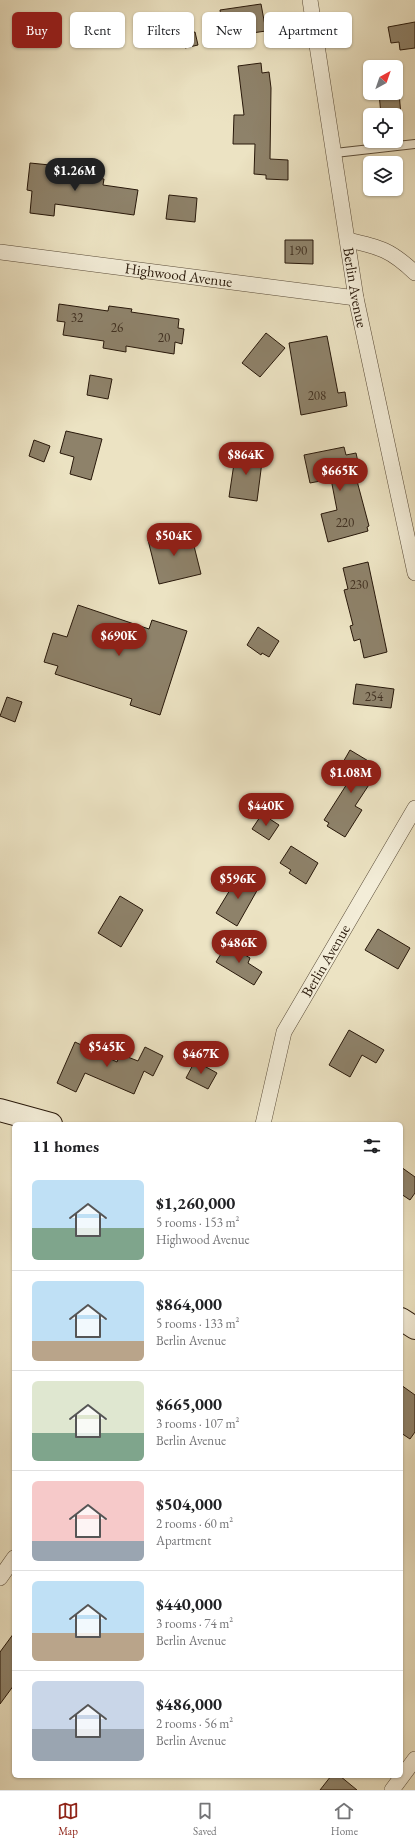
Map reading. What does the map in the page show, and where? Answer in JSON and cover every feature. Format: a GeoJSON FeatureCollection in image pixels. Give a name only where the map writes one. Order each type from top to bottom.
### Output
{"type":"FeatureCollection","features":[{"type":"Feature","properties":{"kind":"main road"},"geometry":{"type":"LineString","coordinates":[[0,1110],[44,1122]]}},
{"type":"Feature","properties":{"kind":"main road"},"geometry":{"type":"LineString","coordinates":[[403,1320],[415,1328]]}},
{"type":"Feature","properties":{"kind":"street","name":"Berlin Avenue"},"geometry":{"type":"LineString","coordinates":[[310,0],[335,153],[356,298],[415,573]]}},
{"type":"Feature","properties":{"kind":"street"},"geometry":{"type":"LineString","coordinates":[[348,240],[373,245],[398,257],[415,273]]}},
{"type":"Feature","properties":{"kind":"street","name":"Highwood Avenue"},"geometry":{"type":"LineString","coordinates":[[0,252],[356,298]]}},
{"type":"Feature","properties":{"kind":"street","name":"Berlin Avenue"},"geometry":{"type":"LineString","coordinates":[[262,1122],[284,1032],[415,808]]}},
{"type":"Feature","properties":{"kind":"street"},"geometry":{"type":"LineString","coordinates":[[0,1578],[12,1561]]}},
{"type":"Feature","properties":{"kind":"street"},"geometry":{"type":"LineString","coordinates":[[403,1775],[415,1759]]}},
{"type":"Feature","properties":{"kind":"street"},"geometry":{"type":"LineString","coordinates":[[392,1790],[401,1778]]}},
{"type":"Feature","properties":{"kind":"lane"},"geometry":{"type":"LineString","coordinates":[[335,153],[415,144]]}},
{"type":"Feature","properties":{"kind":"building"},"geometry":{"type":"Polygon","coordinates":[[[261,4],[264,20],[264,31],[256,32],[256,12],[220,12],[220,10],[261,4]]]}},
{"type":"Feature","properties":{"kind":"building"},"geometry":{"type":"Polygon","coordinates":[[[415,22],[415,48],[400,50],[399,42],[391,43],[388,27],[415,22]]]}},
{"type":"Feature","properties":{"kind":"building"},"geometry":{"type":"Polygon","coordinates":[[[194,32],[198,45],[194,46],[194,32]]]}},
{"type":"Feature","properties":{"kind":"building"},"geometry":{"type":"Polygon","coordinates":[[[261,63],[262,73],[269,72],[271,88],[270,159],[288,160],[288,180],[266,179],[266,175],[254,174],[255,144],[233,144],[234,115],[244,115],[238,66],[261,63]]]}},
{"type":"Feature","properties":{"kind":"building"},"geometry":{"type":"Polygon","coordinates":[[[380,100],[400,100],[400,108],[380,108],[380,100]]]}},
{"type":"Feature","properties":{"kind":"building"},"geometry":{"type":"Polygon","coordinates":[[[30,163],[60,166],[59,172],[104,179],[103,185],[138,190],[134,215],[55,204],[54,216],[30,213],[32,191],[27,190],[30,163]]]}},
{"type":"Feature","properties":{"kind":"building"},"geometry":{"type":"Polygon","coordinates":[[[169,195],[197,198],[195,222],[166,219],[169,195]]]}},
{"type":"Feature","properties":{"kind":"building"},"geometry":{"type":"Polygon","coordinates":[[[285,240],[313,240],[313,264],[285,263],[285,240]]]}},
{"type":"Feature","properties":{"kind":"building"},"geometry":{"type":"Polygon","coordinates":[[[59,304],[108,311],[109,306],[132,309],[131,312],[179,319],[178,328],[184,329],[182,344],[175,342],[174,354],[126,346],[126,352],[103,348],[104,341],[63,335],[65,322],[57,321],[59,304]]]}},
{"type":"Feature","properties":{"kind":"building"},"geometry":{"type":"Polygon","coordinates":[[[266,333],[285,348],[260,377],[242,363],[266,333]]]}},
{"type":"Feature","properties":{"kind":"building"},"geometry":{"type":"Polygon","coordinates":[[[327,336],[338,393],[345,392],[347,406],[301,415],[289,343],[327,336]]]}},
{"type":"Feature","properties":{"kind":"building"},"geometry":{"type":"Polygon","coordinates":[[[90,375],[112,379],[108,399],[87,395],[90,375]]]}},
{"type":"Feature","properties":{"kind":"building"},"geometry":{"type":"Polygon","coordinates":[[[66,431],[102,439],[91,480],[70,474],[74,457],[60,453],[66,431]]]}},
{"type":"Feature","properties":{"kind":"building"},"geometry":{"type":"Polygon","coordinates":[[[34,440],[50,446],[44,462],[29,456],[34,440]]]}},
{"type":"Feature","properties":{"kind":"building"},"geometry":{"type":"Polygon","coordinates":[[[344,447],[346,455],[356,453],[362,480],[357,481],[369,526],[367,527],[368,531],[328,542],[321,514],[337,510],[331,479],[310,483],[304,455],[344,447]]]}},
{"type":"Feature","properties":{"kind":"building"},"geometry":{"type":"Polygon","coordinates":[[[236,450],[263,454],[257,501],[229,497],[236,450]]]}},
{"type":"Feature","properties":{"kind":"building"},"geometry":{"type":"Polygon","coordinates":[[[190,530],[201,574],[159,584],[148,540],[190,530]]]}},
{"type":"Feature","properties":{"kind":"building"},"geometry":{"type":"Polygon","coordinates":[[[368,562],[387,652],[364,658],[360,639],[354,641],[350,626],[353,625],[344,590],[348,589],[343,568],[368,562]]]}},
{"type":"Feature","properties":{"kind":"building"},"geometry":{"type":"Polygon","coordinates":[[[78,605],[149,629],[152,620],[187,631],[160,715],[130,705],[132,699],[55,674],[58,666],[44,662],[53,633],[67,637],[78,605]]]}},
{"type":"Feature","properties":{"kind":"building"},"geometry":{"type":"Polygon","coordinates":[[[258,627],[279,641],[269,657],[262,653],[261,655],[247,645],[258,627]]]}},
{"type":"Feature","properties":{"kind":"building"},"geometry":{"type":"Polygon","coordinates":[[[356,684],[394,689],[391,708],[353,704],[356,684]]]}},
{"type":"Feature","properties":{"kind":"building"},"geometry":{"type":"Polygon","coordinates":[[[7,697],[22,702],[15,722],[0,716],[7,697]]]}},
{"type":"Feature","properties":{"kind":"building"},"geometry":{"type":"Polygon","coordinates":[[[350,750],[380,768],[355,806],[362,810],[345,837],[327,826],[329,823],[324,820],[352,776],[345,772],[347,767],[342,764],[350,750]]]}},
{"type":"Feature","properties":{"kind":"building"},"geometry":{"type":"Polygon","coordinates":[[[262,814],[279,825],[269,840],[252,829],[262,814]]]}},
{"type":"Feature","properties":{"kind":"building"},"geometry":{"type":"Polygon","coordinates":[[[291,846],[318,863],[306,884],[289,873],[291,870],[280,863],[291,846]]]}},
{"type":"Feature","properties":{"kind":"building"},"geometry":{"type":"Polygon","coordinates":[[[239,875],[259,887],[237,926],[216,913],[239,875]]]}},
{"type":"Feature","properties":{"kind":"building"},"geometry":{"type":"Polygon","coordinates":[[[120,896],[143,910],[121,947],[98,933],[120,896]]]}},
{"type":"Feature","properties":{"kind":"building"},"geometry":{"type":"Polygon","coordinates":[[[378,929],[410,948],[398,969],[365,950],[378,929]]]}},
{"type":"Feature","properties":{"kind":"building"},"geometry":{"type":"Polygon","coordinates":[[[227,944],[250,958],[248,963],[262,972],[254,985],[216,962],[227,944]]]}},
{"type":"Feature","properties":{"kind":"building"},"geometry":{"type":"Polygon","coordinates":[[[349,1030],[384,1050],[376,1063],[362,1055],[350,1077],[329,1065],[349,1030]]]}},
{"type":"Feature","properties":{"kind":"building"},"geometry":{"type":"Polygon","coordinates":[[[75,1042],[117,1062],[120,1054],[138,1061],[145,1047],[163,1056],[153,1076],[144,1071],[134,1094],[85,1073],[76,1092],[57,1083],[75,1042]]]}},
{"type":"Feature","properties":{"kind":"building"},"geometry":{"type":"Polygon","coordinates":[[[195,1061],[217,1073],[208,1089],[186,1078],[195,1061]]]}},
{"type":"Feature","properties":{"kind":"building"},"geometry":{"type":"Polygon","coordinates":[[[403,1168],[415,1177],[415,1193],[410,1200],[403,1195],[403,1168]]]}},
{"type":"Feature","properties":{"kind":"building"},"geometry":{"type":"Polygon","coordinates":[[[403,1386],[415,1395],[415,1432],[410,1439],[403,1434],[403,1386]]]}},
{"type":"Feature","properties":{"kind":"building"},"geometry":{"type":"Polygon","coordinates":[[[12,1636],[12,1688],[0,1704],[0,1652],[12,1636]]]}},
{"type":"Feature","properties":{"kind":"building"},"geometry":{"type":"Polygon","coordinates":[[[329,1778],[342,1778],[357,1790],[320,1790],[329,1778]]]}}]}
